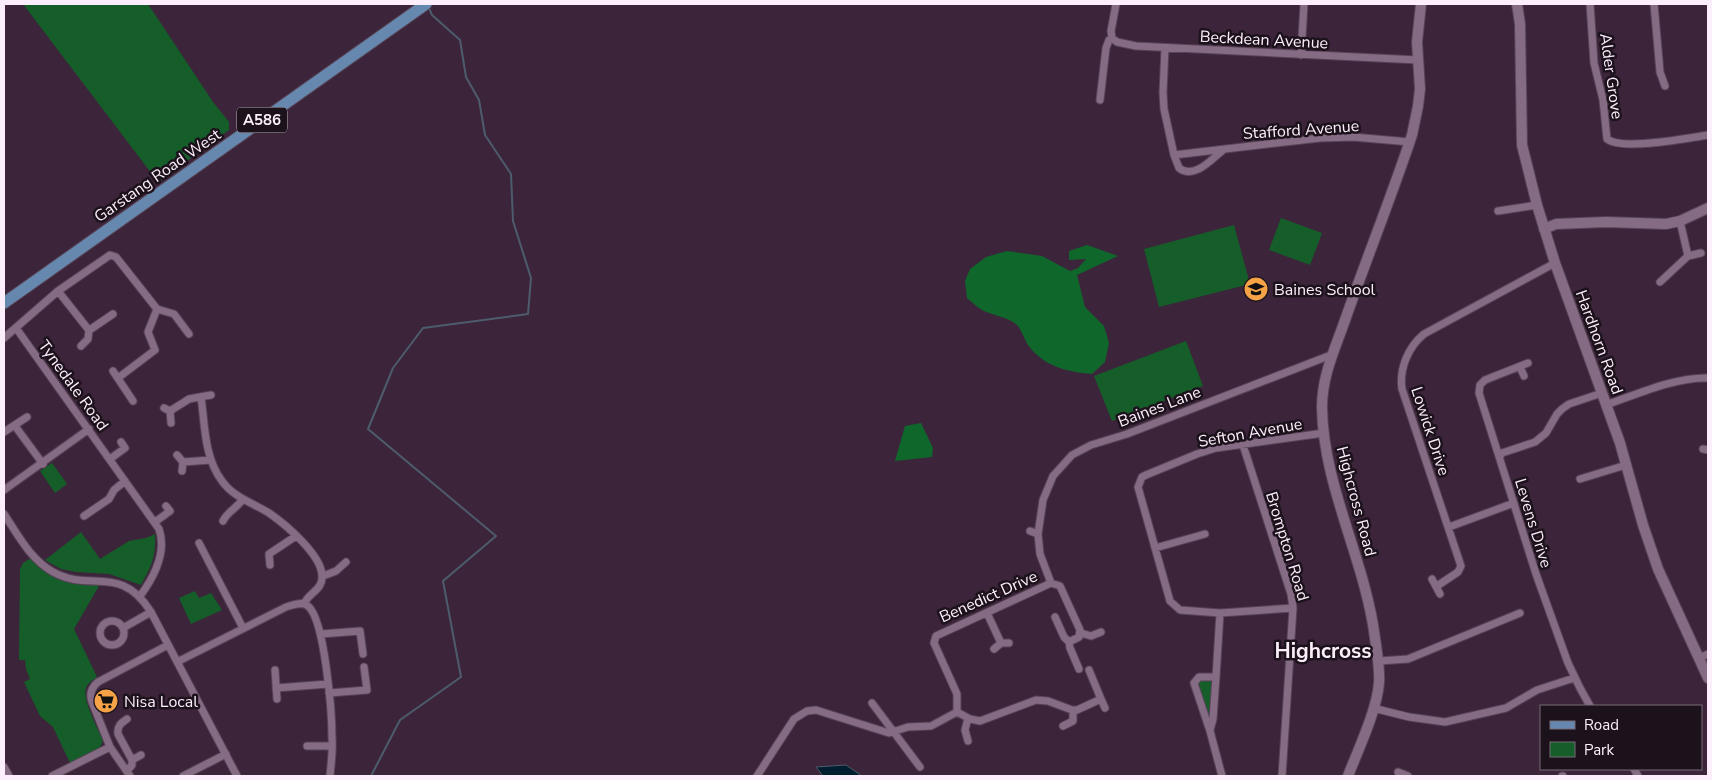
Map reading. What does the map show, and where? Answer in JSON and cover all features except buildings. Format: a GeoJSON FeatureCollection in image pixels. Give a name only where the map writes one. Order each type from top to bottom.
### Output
{"type":"FeatureCollection","features":[{"type":"Feature","properties":{"kind":"main road","name":"Garstang Road West"},"geometry":{"type":"LineString","coordinates":[[4,303],[424,5]]}},
{"type":"Feature","properties":{"kind":"street"},"geometry":{"type":"LineString","coordinates":[[1100,100],[1106,48],[1109,40],[1112,38],[1110,34],[1116,4]]}},
{"type":"Feature","properties":{"kind":"street"},"geometry":{"type":"LineString","coordinates":[[1301,55],[1304,4]]}},
{"type":"Feature","properties":{"kind":"street","name":"Highcross Road"},"geometry":{"type":"LineString","coordinates":[[1348,776],[1373,708],[1379,685],[1379,661],[1366,588],[1334,486],[1324,433],[1322,399],[1331,355],[1410,142],[1418,106],[1420,83],[1417,35],[1421,4]]}},
{"type":"Feature","properties":{"kind":"street","name":"Hardhorn Road"},"geometry":{"type":"LineString","coordinates":[[1516,4],[1520,24],[1522,145],[1544,229],[1602,393],[1658,569],[1703,656],[1708,678]]}},
{"type":"Feature","properties":{"kind":"street","name":"Alder Grove"},"geometry":{"type":"LineString","coordinates":[[1590,4],[1594,63],[1603,100],[1607,139],[1619,143],[1662,142],[1708,135]]}},
{"type":"Feature","properties":{"kind":"street"},"geometry":{"type":"LineString","coordinates":[[1654,4],[1660,72],[1666,86]]}},
{"type":"Feature","properties":{"kind":"street","name":"Beckdean Avenue"},"geometry":{"type":"LineString","coordinates":[[1112,38],[1114,41],[1125,44],[1165,48],[1418,60]]}},
{"type":"Feature","properties":{"kind":"street","name":"Stafford Avenue"},"geometry":{"type":"LineString","coordinates":[[1165,48],[1164,109],[1174,155],[1179,168],[1187,172],[1193,172],[1224,149]]}},
{"type":"Feature","properties":{"kind":"street","name":"Stafford Avenue"},"geometry":{"type":"LineString","coordinates":[[1174,155],[1335,138],[1410,142]]}},
{"type":"Feature","properties":{"kind":"street"},"geometry":{"type":"LineString","coordinates":[[1505,218],[1502,211],[1537,204]]}},
{"type":"Feature","properties":{"kind":"street"},"geometry":{"type":"LineString","coordinates":[[1544,229],[1556,224],[1606,222],[1666,224],[1680,221],[1708,208]]}},
{"type":"Feature","properties":{"kind":"street"},"geometry":{"type":"LineString","coordinates":[[1680,221],[1688,256]]}},
{"type":"Feature","properties":{"kind":"street"},"geometry":{"type":"LineString","coordinates":[[1660,282],[1688,256],[1701,253]]}},
{"type":"Feature","properties":{"kind":"street"},"geometry":{"type":"LineString","coordinates":[[4,338],[58,291],[110,255],[114,256],[156,309],[174,314],[189,334]]}},
{"type":"Feature","properties":{"kind":"street","name":"Lowick Drive"},"geometry":{"type":"LineString","coordinates":[[1436,586],[1458,572],[1461,566],[1402,389],[1401,376],[1410,350],[1414,343],[1424,334],[1555,262]]}},
{"type":"Feature","properties":{"kind":"street"},"geometry":{"type":"LineString","coordinates":[[58,291],[89,329],[88,339],[81,346]]}},
{"type":"Feature","properties":{"kind":"street"},"geometry":{"type":"LineString","coordinates":[[118,378],[155,350],[148,332],[156,309]]}},
{"type":"Feature","properties":{"kind":"street"},"geometry":{"type":"LineString","coordinates":[[89,329],[113,314]]}},
{"type":"Feature","properties":{"kind":"street","name":"Tynedale Road"},"geometry":{"type":"LineString","coordinates":[[16,328],[155,522],[162,538],[162,550],[155,570],[140,596]]}},
{"type":"Feature","properties":{"kind":"street","name":"Baines Lane"},"geometry":{"type":"LineString","coordinates":[[1038,534],[1043,500],[1050,481],[1064,463],[1078,452],[1091,445],[1127,434],[1331,355]]}},
{"type":"Feature","properties":{"kind":"street","name":"Levens Drive"},"geometry":{"type":"LineString","coordinates":[[1528,364],[1485,380],[1479,389],[1536,574],[1574,678],[1589,705]]}},
{"type":"Feature","properties":{"kind":"street"},"geometry":{"type":"LineString","coordinates":[[1520,367],[1524,376]]}},
{"type":"Feature","properties":{"kind":"street"},"geometry":{"type":"LineString","coordinates":[[113,372],[133,401]]}},
{"type":"Feature","properties":{"kind":"street"},"geometry":{"type":"LineString","coordinates":[[1606,405],[1676,382],[1692,378],[1708,378]]}},
{"type":"Feature","properties":{"kind":"street"},"geometry":{"type":"LineString","coordinates":[[1500,456],[1502,453],[1544,437],[1562,409],[1569,404],[1602,393]]}},
{"type":"Feature","properties":{"kind":"street"},"geometry":{"type":"LineString","coordinates":[[170,423],[167,410],[184,401],[212,395]]}},
{"type":"Feature","properties":{"kind":"street"},"geometry":{"type":"LineString","coordinates":[[201,397],[211,460],[222,482],[243,499],[273,516],[296,536],[314,556],[322,576],[319,588],[306,598],[304,604]]}},
{"type":"Feature","properties":{"kind":"street"},"geometry":{"type":"LineString","coordinates":[[4,432],[27,417]]}},
{"type":"Feature","properties":{"kind":"street"},"geometry":{"type":"LineString","coordinates":[[15,426],[43,464]]}},
{"type":"Feature","properties":{"kind":"street"},"geometry":{"type":"LineString","coordinates":[[4,490],[89,430]]}},
{"type":"Feature","properties":{"kind":"street","name":"Sefton Avenue"},"geometry":{"type":"LineString","coordinates":[[1293,608],[1220,613],[1180,610],[1172,605],[1138,487],[1142,477],[1205,451],[1324,433]]}},
{"type":"Feature","properties":{"kind":"street","name":"Tynedale Road"},"geometry":{"type":"LineString","coordinates":[[110,459],[125,448],[121,442]]}},
{"type":"Feature","properties":{"kind":"street","name":"Brompton Road"},"geometry":{"type":"LineString","coordinates":[[1243,445],[1291,594],[1293,608],[1282,776]]}},
{"type":"Feature","properties":{"kind":"street"},"geometry":{"type":"LineString","coordinates":[[178,455],[183,462],[182,471]]}},
{"type":"Feature","properties":{"kind":"street"},"geometry":{"type":"LineString","coordinates":[[183,462],[211,460]]}},
{"type":"Feature","properties":{"kind":"street"},"geometry":{"type":"LineString","coordinates":[[1580,479],[1626,465]]}},
{"type":"Feature","properties":{"kind":"street"},"geometry":{"type":"LineString","coordinates":[[83,506],[86,515],[109,499],[114,490],[125,481]]}},
{"type":"Feature","properties":{"kind":"street"},"geometry":{"type":"LineString","coordinates":[[223,521],[226,510],[236,508],[243,499]]}},
{"type":"Feature","properties":{"kind":"street"},"geometry":{"type":"LineString","coordinates":[[1449,527],[1514,503]]}},
{"type":"Feature","properties":{"kind":"street"},"geometry":{"type":"LineString","coordinates":[[155,522],[170,511],[166,506]]}},
{"type":"Feature","properties":{"kind":"street"},"geometry":{"type":"LineString","coordinates":[[4,514],[32,556],[40,564],[54,572],[73,578],[110,582],[127,587],[140,596],[151,612],[237,776]]}},
{"type":"Feature","properties":{"kind":"street"},"geometry":{"type":"LineString","coordinates":[[1030,531],[1038,534],[1040,554],[1051,583]]}},
{"type":"Feature","properties":{"kind":"street"},"geometry":{"type":"LineString","coordinates":[[1155,548],[1205,534]]}},
{"type":"Feature","properties":{"kind":"street"},"geometry":{"type":"LineString","coordinates":[[270,565],[266,553],[296,536]]}},
{"type":"Feature","properties":{"kind":"street"},"geometry":{"type":"LineString","coordinates":[[199,543],[243,628]]}},
{"type":"Feature","properties":{"kind":"street"},"geometry":{"type":"LineString","coordinates":[[197,558],[205,554]]}},
{"type":"Feature","properties":{"kind":"street"},"geometry":{"type":"LineString","coordinates":[[322,576],[336,571],[346,562]]}},
{"type":"Feature","properties":{"kind":"street"},"geometry":{"type":"LineString","coordinates":[[1432,579],[1440,594]]}},
{"type":"Feature","properties":{"kind":"street","name":"Benedict Drive"},"geometry":{"type":"LineString","coordinates":[[957,712],[958,697],[934,643],[934,639],[938,634],[1051,583],[1060,586],[1080,634]]}},
{"type":"Feature","properties":{"kind":"street"},"geometry":{"type":"LineString","coordinates":[[177,662],[286,607],[304,604],[313,612],[321,634],[329,693],[332,746],[330,776]]}},
{"type":"Feature","properties":{"kind":"street"},"geometry":{"type":"LineString","coordinates":[[123,628],[151,612]]}},
{"type":"Feature","properties":{"kind":"street"},"geometry":{"type":"LineString","coordinates":[[987,612],[1005,643],[994,649]]}},
{"type":"Feature","properties":{"kind":"street"},"geometry":{"type":"LineString","coordinates":[[1210,731],[1213,719],[1220,613]]}},
{"type":"Feature","properties":{"kind":"street"},"geometry":{"type":"LineString","coordinates":[[1379,661],[1408,659],[1520,613]]}},
{"type":"Feature","properties":{"kind":"street"},"geometry":{"type":"LineString","coordinates":[[1055,617],[1064,637],[1070,642]]}},
{"type":"Feature","properties":{"kind":"street"},"geometry":{"type":"LineString","coordinates":[[321,634],[360,631],[363,654]]}},
{"type":"Feature","properties":{"kind":"street"},"geometry":{"type":"LineString","coordinates":[[1070,642],[1077,639],[1080,634],[1091,636],[1101,632]]}},
{"type":"Feature","properties":{"kind":"street"},"geometry":{"type":"LineString","coordinates":[[1070,642],[1070,648],[1079,669]]}},
{"type":"Feature","properties":{"kind":"street"},"geometry":{"type":"LineString","coordinates":[[128,774],[110,747],[90,698],[95,685],[168,645]]}},
{"type":"Feature","properties":{"kind":"street"},"geometry":{"type":"LineString","coordinates":[[329,693],[367,690],[364,667]]}},
{"type":"Feature","properties":{"kind":"street"},"geometry":{"type":"LineString","coordinates":[[275,670],[277,699]]}},
{"type":"Feature","properties":{"kind":"street"},"geometry":{"type":"LineString","coordinates":[[1090,670],[1105,708]]}},
{"type":"Feature","properties":{"kind":"street"},"geometry":{"type":"LineString","coordinates":[[1216,677],[1200,677],[1194,683],[1222,776]]}},
{"type":"Feature","properties":{"kind":"street"},"geometry":{"type":"LineString","coordinates":[[1373,708],[1409,717],[1445,722],[1506,708],[1537,690],[1574,678]]}},
{"type":"Feature","properties":{"kind":"street"},"geometry":{"type":"LineString","coordinates":[[276,688],[328,684]]}},
{"type":"Feature","properties":{"kind":"street"},"geometry":{"type":"LineString","coordinates":[[757,776],[794,719],[807,711],[816,710],[884,732],[894,732],[908,727],[931,726],[957,712],[974,720],[984,720],[1036,700],[1048,701],[1073,710],[1101,699]]}},
{"type":"Feature","properties":{"kind":"street"},"geometry":{"type":"LineString","coordinates":[[872,703],[920,767]]}},
{"type":"Feature","properties":{"kind":"street"},"geometry":{"type":"LineString","coordinates":[[1063,726],[1073,722],[1073,710]]}},
{"type":"Feature","properties":{"kind":"street"},"geometry":{"type":"LineString","coordinates":[[968,718],[965,730],[968,740]]}},
{"type":"Feature","properties":{"kind":"street"},"geometry":{"type":"LineString","coordinates":[[127,719],[119,726],[118,734],[132,760],[128,774]]}},
{"type":"Feature","properties":{"kind":"street"},"geometry":{"type":"LineString","coordinates":[[306,746],[332,746]]}},
{"type":"Feature","properties":{"kind":"street"},"geometry":{"type":"LineString","coordinates":[[52,776],[110,747]]}},
{"type":"Feature","properties":{"kind":"street"},"geometry":{"type":"LineString","coordinates":[[182,776],[226,754]]}},
{"type":"Feature","properties":{"kind":"street"},"geometry":{"type":"LineString","coordinates":[[132,760],[141,756]]}},
{"type":"Feature","properties":{"kind":"street"},"geometry":{"type":"LineString","coordinates":[[4,767],[9,776]]}},
{"type":"Feature","properties":{"kind":"street"},"geometry":{"type":"LineString","coordinates":[[1398,772],[1408,776]]}},
{"type":"Feature","properties":{"kind":"green space"},"geometry":{"type":"Polygon","coordinates":[[[23,4],[148,4],[213,102],[229,122],[229,130],[158,182],[23,4]]]}},
{"type":"Feature","properties":{"kind":"green space"},"geometry":{"type":"Polygon","coordinates":[[[1281,218],[1322,233],[1310,265],[1269,250],[1281,218]]]}},
{"type":"Feature","properties":{"kind":"green space"},"geometry":{"type":"Polygon","coordinates":[[[1234,225],[1250,284],[1159,307],[1144,249],[1234,225]]]}},
{"type":"Feature","properties":{"kind":"green space"},"geometry":{"type":"Polygon","coordinates":[[[1087,245],[1118,256],[1077,275],[1085,307],[1104,326],[1109,343],[1105,362],[1092,374],[1074,372],[1048,363],[1028,345],[1017,325],[982,310],[967,298],[965,281],[970,269],[986,257],[1007,251],[1042,256],[1070,271],[1078,268],[1086,259],[1069,260],[1069,251],[1087,245]]]}},
{"type":"Feature","properties":{"kind":"green space"},"geometry":{"type":"Polygon","coordinates":[[[1186,341],[1203,386],[1112,421],[1094,376],[1186,341]]]}},
{"type":"Feature","properties":{"kind":"green space"},"geometry":{"type":"Polygon","coordinates":[[[921,423],[933,448],[932,457],[895,461],[905,426],[921,423]]]}},
{"type":"Feature","properties":{"kind":"green space"},"geometry":{"type":"Polygon","coordinates":[[[52,463],[67,484],[55,493],[40,471],[52,463]]]}},
{"type":"Feature","properties":{"kind":"green space"},"geometry":{"type":"Polygon","coordinates":[[[81,532],[100,559],[129,541],[146,538],[155,534],[155,549],[152,561],[141,585],[109,574],[61,569],[45,560],[81,532]]]}},
{"type":"Feature","properties":{"kind":"green space"},"geometry":{"type":"Polygon","coordinates":[[[31,558],[45,571],[53,575],[71,580],[100,584],[74,629],[97,677],[88,685],[85,693],[91,714],[103,740],[100,748],[70,763],[53,727],[40,716],[24,682],[30,679],[25,660],[19,660],[20,569],[23,563],[31,558]]]}},
{"type":"Feature","properties":{"kind":"green space"},"geometry":{"type":"Polygon","coordinates":[[[195,591],[199,598],[211,593],[222,610],[191,624],[179,598],[195,591]]]}},
{"type":"Feature","properties":{"kind":"green space"},"geometry":{"type":"Polygon","coordinates":[[[1216,677],[1210,731],[1196,680],[1216,677]]]}},
{"type":"Feature","properties":{"kind":"water"},"geometry":{"type":"Polygon","coordinates":[[[846,765],[862,776],[823,776],[816,767],[846,765]]]}},
{"type":"Feature","properties":{"kind":"waterway"},"geometry":{"type":"LineString","coordinates":[[371,776],[400,720],[461,677],[443,581],[496,536],[368,429],[393,368],[423,328],[528,314],[531,278],[513,221],[511,174],[485,135],[479,100],[466,77],[460,40],[432,15],[429,8]]}},
{"type":"Feature","properties":{"kind":"place","name":"Baines School"},"geometry":{"type":"Point","coordinates":[1256,289]}},
{"type":"Feature","properties":{"kind":"place","name":"Nisa Local"},"geometry":{"type":"Point","coordinates":[106,701]}},
{"type":"Feature","properties":{"kind":"district","name":"Highcross"},"geometry":{"type":"Point","coordinates":[1323,651]}}]}
